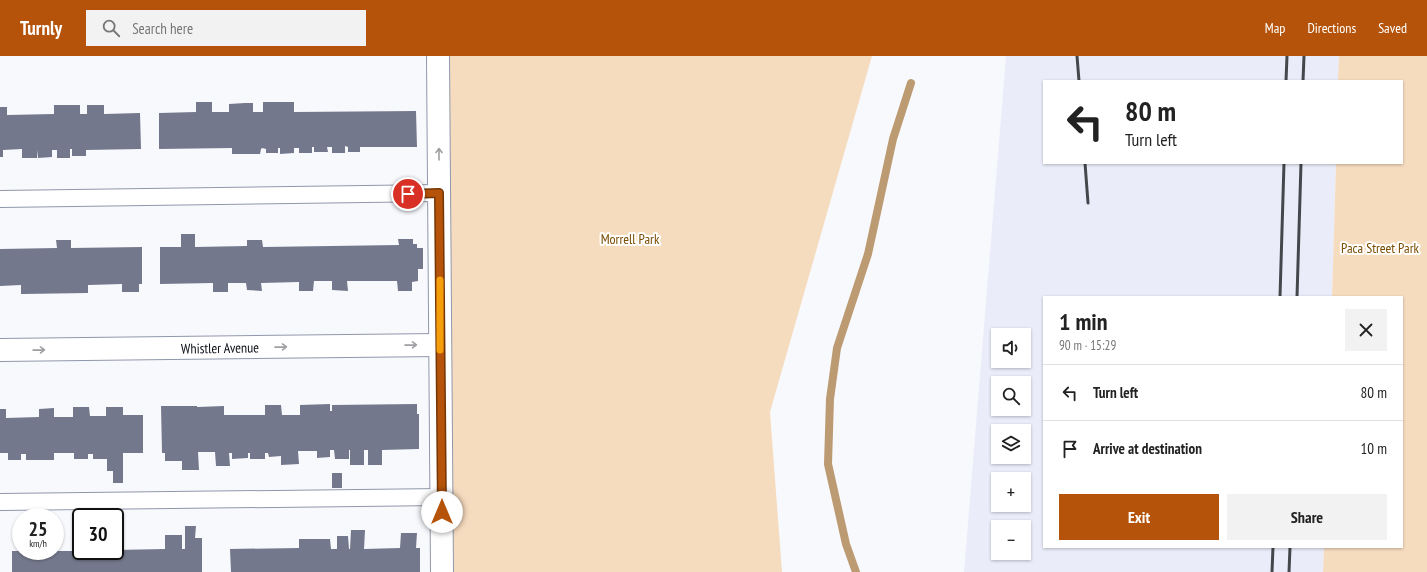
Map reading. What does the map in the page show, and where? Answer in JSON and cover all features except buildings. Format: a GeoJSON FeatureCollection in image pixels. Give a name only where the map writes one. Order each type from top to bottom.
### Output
{"type":"FeatureCollection","features":[{"type":"Feature","properties":{"kind":"street"},"geometry":{"type":"LineString","coordinates":[[438,56],[442,572]]}},
{"type":"Feature","properties":{"kind":"street","name":"Whistler Avenue"},"geometry":{"type":"LineString","coordinates":[[0,350],[440,345]]}},
{"type":"Feature","properties":{"kind":"lane"},"geometry":{"type":"LineString","coordinates":[[0,199],[439,193]]}},
{"type":"Feature","properties":{"kind":"lane"},"geometry":{"type":"LineString","coordinates":[[0,502],[442,497]]}},
{"type":"Feature","properties":{"kind":"shaded area"},"geometry":{"type":"Polygon","coordinates":[[[1006,56],[1339,56],[1338,80],[1043,80],[1043,164],[1336,164],[1332,296],[1043,296],[1043,548],[1324,548],[1323,572],[964,572],[1006,56]]]}},
{"type":"Feature","properties":{"kind":"green space","name":"Morrell Park"},"geometry":{"type":"Polygon","coordinates":[[[444,56],[872,56],[770,412],[782,572],[450,572],[444,56]]]}},
{"type":"Feature","properties":{"kind":"green space","name":"Paca Street Park"},"geometry":{"type":"Polygon","coordinates":[[[1339,56],[1427,56],[1427,572],[1323,572],[1324,548],[1403,548],[1403,296],[1332,296],[1336,164],[1403,164],[1403,80],[1338,80],[1339,56]]]}},
{"type":"Feature","properties":{"kind":"waterway"},"geometry":{"type":"LineString","coordinates":[[856,572],[846,544],[828,464],[830,399],[837,348],[868,254],[893,139],[911,83]]}},
{"type":"Feature","properties":{"kind":"railway"},"geometry":{"type":"LineString","coordinates":[[1077,56],[1079,80]]}},
{"type":"Feature","properties":{"kind":"railway"},"geometry":{"type":"LineString","coordinates":[[1286,80],[1287,56]]}},
{"type":"Feature","properties":{"kind":"railway"},"geometry":{"type":"LineString","coordinates":[[1303,80],[1304,56]]}},
{"type":"Feature","properties":{"kind":"railway"},"geometry":{"type":"LineString","coordinates":[[1085,164],[1088,203]]}},
{"type":"Feature","properties":{"kind":"railway"},"geometry":{"type":"LineString","coordinates":[[1280,296],[1284,164]]}},
{"type":"Feature","properties":{"kind":"railway"},"geometry":{"type":"LineString","coordinates":[[1297,296],[1301,164]]}},
{"type":"Feature","properties":{"kind":"railway"},"geometry":{"type":"LineString","coordinates":[[1272,572],[1273,548]]}},
{"type":"Feature","properties":{"kind":"railway"},"geometry":{"type":"LineString","coordinates":[[1289,572],[1290,548]]}},
{"type":"Feature","properties":{"kind":"slow traffic"},"geometry":{"type":"LineString","coordinates":[[440,280],[440,350]]}},
{"type":"Feature","properties":{"kind":"route"},"geometry":{"type":"LineString","coordinates":[[408,194],[439,193],[442,512]]}}]}
